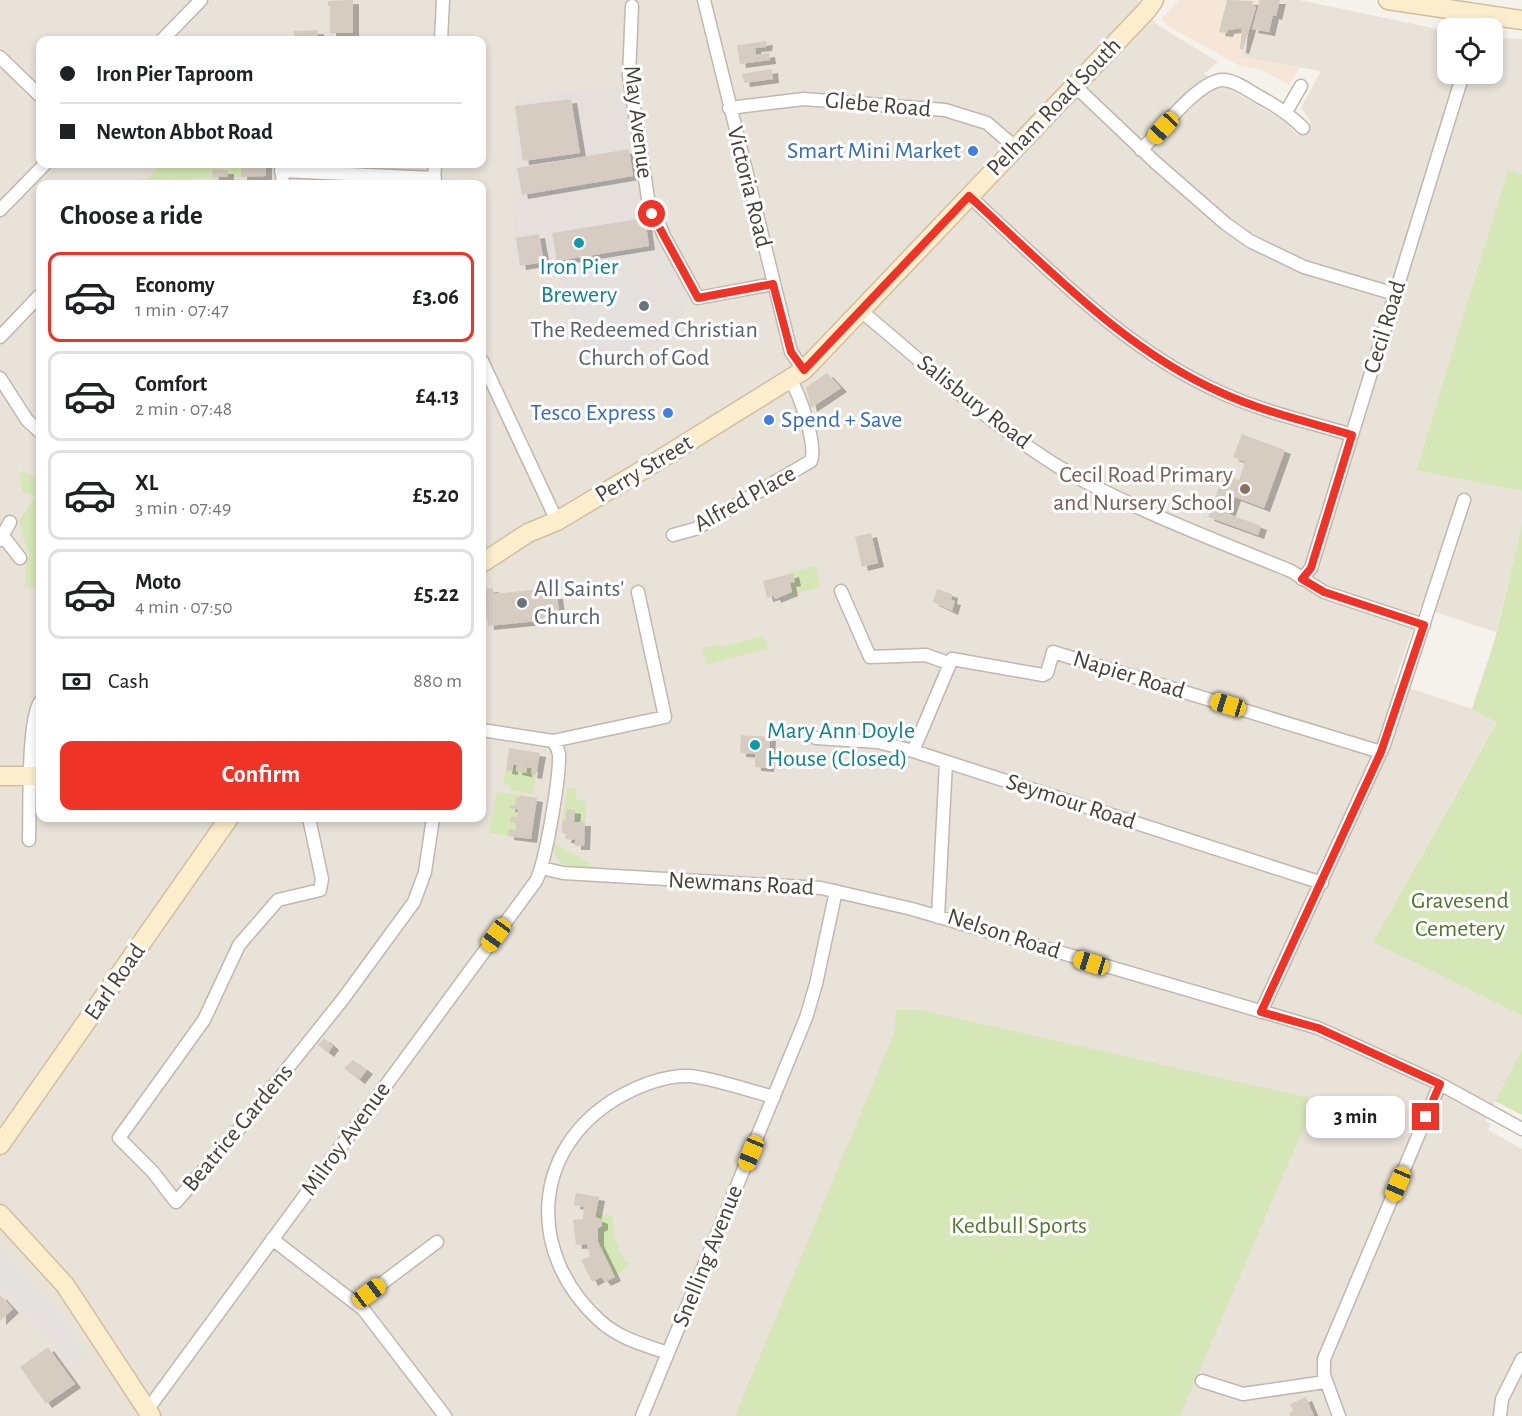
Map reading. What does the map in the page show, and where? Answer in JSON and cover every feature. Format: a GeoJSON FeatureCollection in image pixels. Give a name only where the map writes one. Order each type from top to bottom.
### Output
{"type":"FeatureCollection","features":[{"type":"Feature","properties":{"kind":"street"},"geometry":{"type":"LineString","coordinates":[[166,36],[201,0]]}},
{"type":"Feature","properties":{"kind":"street"},"geometry":{"type":"LineString","coordinates":[[441,36],[443,0]]}},
{"type":"Feature","properties":{"kind":"street","name":"Victoria Road"},"geometry":{"type":"LineString","coordinates":[[704,0],[797,375],[813,456]]}},
{"type":"Feature","properties":{"kind":"street","name":"Pelham Road South"},"geometry":{"type":"LineString","coordinates":[[797,375],[861,311],[1154,0]]}},
{"type":"Feature","properties":{"kind":"street"},"geometry":{"type":"LineString","coordinates":[[1388,0],[1466,18]]}},
{"type":"Feature","properties":{"kind":"street","name":"May Avenue"},"geometry":{"type":"LineString","coordinates":[[632,6],[629,76],[652,214],[698,298],[773,284]]}},
{"type":"Feature","properties":{"kind":"street"},"geometry":{"type":"LineString","coordinates":[[1503,20],[1522,20]]}},
{"type":"Feature","properties":{"kind":"street"},"geometry":{"type":"LineString","coordinates":[[0,57],[36,92]]}},
{"type":"Feature","properties":{"kind":"street"},"geometry":{"type":"LineString","coordinates":[[1142,150],[1211,82],[1231,81],[1286,112],[1303,128]]}},
{"type":"Feature","properties":{"kind":"street","name":"Cecil Road"},"geometry":{"type":"LineString","coordinates":[[1302,579],[1311,568],[1460,84]]}},
{"type":"Feature","properties":{"kind":"street"},"geometry":{"type":"LineString","coordinates":[[1075,86],[1142,150],[1226,224],[1255,244],[1304,267],[1395,294]]}},
{"type":"Feature","properties":{"kind":"street"},"geometry":{"type":"LineString","coordinates":[[1286,112],[1301,86]]}},
{"type":"Feature","properties":{"kind":"street","name":"Glebe Road"},"geometry":{"type":"LineString","coordinates":[[729,108],[804,99],[945,110],[987,123],[1016,148]]}},
{"type":"Feature","properties":{"kind":"street"},"geometry":{"type":"LineString","coordinates":[[0,210],[41,168]]}},
{"type":"Feature","properties":{"kind":"street"},"geometry":{"type":"LineString","coordinates":[[292,168],[424,180]]}},
{"type":"Feature","properties":{"kind":"street"},"geometry":{"type":"LineString","coordinates":[[969,196],[1029,255],[1131,338],[1180,371],[1230,396],[1352,435]]}},
{"type":"Feature","properties":{"kind":"street"},"geometry":{"type":"LineString","coordinates":[[0,337],[36,299]]}},
{"type":"Feature","properties":{"kind":"street","name":"Salisbury Road"},"geometry":{"type":"LineString","coordinates":[[861,311],[960,395],[1052,462],[1115,495],[1291,571],[1324,592],[1424,625]]}},
{"type":"Feature","properties":{"kind":"street"},"geometry":{"type":"LineString","coordinates":[[486,370],[556,521]]}},
{"type":"Feature","properties":{"kind":"street","name":"Perry Street"},"geometry":{"type":"LineString","coordinates":[[486,560],[528,533],[556,521],[797,375]]}},
{"type":"Feature","properties":{"kind":"street"},"geometry":{"type":"LineString","coordinates":[[0,378],[27,420],[36,428]]}},
{"type":"Feature","properties":{"kind":"street","name":"Alfred Place"},"geometry":{"type":"LineString","coordinates":[[673,535],[695,529],[809,463],[813,456]]}},
{"type":"Feature","properties":{"kind":"street"},"geometry":{"type":"LineString","coordinates":[[1261,1012],[1381,752],[1464,500]]}},
{"type":"Feature","properties":{"kind":"street"},"geometry":{"type":"LineString","coordinates":[[10,522],[2,538],[20,558]]}},
{"type":"Feature","properties":{"kind":"street"},"geometry":{"type":"LineString","coordinates":[[841,591],[870,657],[926,655],[948,663],[913,751]]}},
{"type":"Feature","properties":{"kind":"street"},"geometry":{"type":"LineString","coordinates":[[486,731],[553,741],[664,717],[638,592]]}},
{"type":"Feature","properties":{"kind":"street","name":"Napier Road"},"geometry":{"type":"LineString","coordinates":[[948,663],[957,659],[1043,675],[1047,673],[1053,652],[1381,752]]}},
{"type":"Feature","properties":{"kind":"street","name":"Seymour Road"},"geometry":{"type":"LineString","coordinates":[[816,738],[878,742],[913,751],[1322,883]]}},
{"type":"Feature","properties":{"kind":"street"},"geometry":{"type":"LineString","coordinates":[[542,868],[559,756],[553,741]]}},
{"type":"Feature","properties":{"kind":"street","name":"Nelson Road"},"geometry":{"type":"LineString","coordinates":[[946,762],[938,917],[1318,1028],[1440,1084],[1522,1129]]}},
{"type":"Feature","properties":{"kind":"street"},"geometry":{"type":"LineString","coordinates":[[0,776],[36,776],[29,840]]}},
{"type":"Feature","properties":{"kind":"street","name":"Earl Road"},"geometry":{"type":"LineString","coordinates":[[0,1145],[226,822]]}},
{"type":"Feature","properties":{"kind":"street","name":"Beatrice Gardens"},"geometry":{"type":"LineString","coordinates":[[310,822],[322,882],[316,893],[280,899],[239,945],[204,1020],[119,1138],[153,1172],[176,1202],[239,1129],[343,999],[414,902],[425,872],[431,822]]}},
{"type":"Feature","properties":{"kind":"street","name":"Newmans Road"},"geometry":{"type":"LineString","coordinates":[[542,868],[563,873],[836,891],[938,917]]}},
{"type":"Feature","properties":{"kind":"street","name":"Milroy Avenue"},"geometry":{"type":"LineString","coordinates":[[149,1412],[272,1239],[530,889],[542,868]]}},
{"type":"Feature","properties":{"kind":"street","name":"Snelling Avenue"},"geometry":{"type":"LineString","coordinates":[[642,1416],[774,1097],[813,995],[836,891]]}},
{"type":"Feature","properties":{"kind":"street"},"geometry":{"type":"LineString","coordinates":[[668,1353],[625,1338],[600,1322],[572,1293],[547,1227],[549,1183],[570,1138],[600,1108],[641,1084],[690,1076],[774,1097]]}},
{"type":"Feature","properties":{"kind":"street"},"geometry":{"type":"LineString","coordinates":[[1339,1416],[1325,1382],[1323,1366],[1328,1349],[1440,1084]]}},
{"type":"Feature","properties":{"kind":"street"},"geometry":{"type":"LineString","coordinates":[[0,1214],[65,1286],[149,1412]]}},
{"type":"Feature","properties":{"kind":"street"},"geometry":{"type":"LineString","coordinates":[[272,1239],[359,1305],[445,1416]]}},
{"type":"Feature","properties":{"kind":"street"},"geometry":{"type":"LineString","coordinates":[[359,1305],[369,1293],[437,1242]]}},
{"type":"Feature","properties":{"kind":"street"},"geometry":{"type":"LineString","coordinates":[[1500,1416],[1502,1398],[1522,1359]]}},
{"type":"Feature","properties":{"kind":"street"},"geometry":{"type":"LineString","coordinates":[[1202,1381],[1243,1394],[1325,1382]]}},
{"type":"Feature","properties":{"kind":"shaded area"},"geometry":{"type":"Polygon","coordinates":[[[0,0],[1137,0],[1156,24],[1218,62],[1204,74],[1284,121],[1298,135],[1311,122],[1301,108],[1321,71],[1242,57],[1257,0],[1299,0],[1437,29],[1437,84],[1503,84],[1503,38],[1522,39],[1522,174],[1508,171],[1416,469],[1522,491],[1522,524],[1496,632],[1420,607],[1394,683],[1472,709],[1497,721],[1373,942],[1522,1016],[1522,1049],[1485,1121],[1491,1124],[1488,1130],[1522,1149],[1522,1416],[0,1416],[0,0]]]}},
{"type":"Feature","properties":{"kind":"shaded area"},"geometry":{"type":"Polygon","coordinates":[[[1179,0],[1257,0],[1242,57],[1300,67],[1290,85],[1262,70],[1238,65],[1168,26],[1161,19],[1179,0]]]}},
{"type":"Feature","properties":{"kind":"shaded area"},"geometry":{"type":"Polygon","coordinates":[[[626,84],[647,216],[689,296],[683,315],[667,334],[649,347],[628,353],[607,354],[585,348],[559,268],[512,272],[515,99],[626,84]]]}},
{"type":"Feature","properties":{"kind":"shaded area"},"geometry":{"type":"Polygon","coordinates":[[[614,254],[640,349],[589,350],[563,263],[614,254]]]}},
{"type":"Feature","properties":{"kind":"shaded area"},"geometry":{"type":"Polygon","coordinates":[[[0,1246],[52,1307],[87,1357],[72,1368],[51,1340],[0,1286],[0,1246]]]}},
{"type":"Feature","properties":{"kind":"green space"},"geometry":{"type":"Polygon","coordinates":[[[158,168],[241,168],[241,177],[146,180],[158,168]]]}},
{"type":"Feature","properties":{"kind":"green space"},"geometry":{"type":"Polygon","coordinates":[[[1508,170],[1522,174],[1522,491],[1416,470],[1508,170]]]}},
{"type":"Feature","properties":{"kind":"green space"},"geometry":{"type":"Polygon","coordinates":[[[22,470],[36,479],[36,588],[25,587],[26,561],[29,555],[19,521],[35,496],[23,492],[19,477],[22,470]]]}},
{"type":"Feature","properties":{"kind":"green space","name":"Gravesend Cemetery"},"geometry":{"type":"Polygon","coordinates":[[[1522,524],[1522,1016],[1373,942],[1497,722],[1472,709],[1495,639],[1522,524]]]}},
{"type":"Feature","properties":{"kind":"green space"},"geometry":{"type":"Polygon","coordinates":[[[815,566],[821,587],[788,596],[788,593],[792,592],[790,583],[795,581],[793,573],[783,574],[815,566]]]}},
{"type":"Feature","properties":{"kind":"green space"},"geometry":{"type":"Polygon","coordinates":[[[761,636],[767,642],[768,648],[707,665],[702,648],[719,644],[720,647],[761,636]]]}},
{"type":"Feature","properties":{"kind":"green space"},"geometry":{"type":"Polygon","coordinates":[[[512,765],[517,765],[516,771],[526,773],[527,767],[532,768],[531,774],[536,775],[533,794],[510,790],[510,785],[503,784],[506,770],[511,771],[512,765]]]}},
{"type":"Feature","properties":{"kind":"green space"},"geometry":{"type":"Polygon","coordinates":[[[567,788],[576,789],[576,800],[586,801],[585,822],[574,822],[574,809],[568,809],[565,821],[562,821],[567,788]]]}},
{"type":"Feature","properties":{"kind":"green space"},"geometry":{"type":"Polygon","coordinates":[[[500,792],[520,795],[516,797],[515,805],[510,805],[510,808],[518,809],[517,817],[511,816],[510,822],[517,823],[516,830],[508,836],[489,833],[496,794],[500,792]]]}},
{"type":"Feature","properties":{"kind":"green space"},"geometry":{"type":"Polygon","coordinates":[[[554,843],[594,866],[593,869],[572,867],[561,862],[557,858],[554,843]]]}},
{"type":"Feature","properties":{"kind":"green space","name":"Kedbull Sports"},"geometry":{"type":"Polygon","coordinates":[[[896,1010],[920,1010],[1310,1098],[1312,1108],[1180,1416],[735,1416],[895,1031],[896,1010]]]}},
{"type":"Feature","properties":{"kind":"green space"},"geometry":{"type":"Polygon","coordinates":[[[1522,1049],[1522,1115],[1495,1101],[1522,1049]]]}},
{"type":"Feature","properties":{"kind":"green space"},"geometry":{"type":"Polygon","coordinates":[[[596,1214],[612,1215],[615,1240],[625,1262],[630,1264],[615,1277],[601,1250],[598,1228],[602,1226],[602,1220],[597,1219],[596,1214]]]}},
{"type":"Feature","properties":{"kind":"building"},"geometry":{"type":"Polygon","coordinates":[[[353,0],[353,33],[330,33],[328,1],[353,0]]]}},
{"type":"Feature","properties":{"kind":"building"},"geometry":{"type":"Polygon","coordinates":[[[1227,0],[1253,1],[1252,5],[1256,7],[1243,50],[1240,49],[1242,28],[1228,30],[1227,33],[1219,32],[1227,0]]]}},
{"type":"Feature","properties":{"kind":"building"},"geometry":{"type":"Polygon","coordinates":[[[1260,0],[1280,0],[1269,32],[1252,29],[1260,0]]]}},
{"type":"Feature","properties":{"kind":"building"},"geometry":{"type":"Polygon","coordinates":[[[318,30],[318,36],[294,36],[294,31],[318,30]]]}},
{"type":"Feature","properties":{"kind":"building"},"geometry":{"type":"Polygon","coordinates":[[[767,41],[766,47],[755,48],[756,55],[769,53],[770,60],[740,64],[737,45],[767,41]]]}},
{"type":"Feature","properties":{"kind":"building"},"geometry":{"type":"Polygon","coordinates":[[[772,69],[773,79],[744,83],[742,74],[772,69]]]}},
{"type":"Feature","properties":{"kind":"building"},"geometry":{"type":"Polygon","coordinates":[[[571,99],[580,153],[523,161],[515,106],[571,99]]]}},
{"type":"Feature","properties":{"kind":"building"},"geometry":{"type":"Polygon","coordinates":[[[629,149],[633,176],[522,195],[517,168],[629,149]]]}},
{"type":"Feature","properties":{"kind":"building"},"geometry":{"type":"Polygon","coordinates":[[[241,168],[266,168],[266,176],[241,177],[241,168]]]}},
{"type":"Feature","properties":{"kind":"building"},"geometry":{"type":"Polygon","coordinates":[[[212,170],[228,170],[228,177],[213,177],[212,170]]]}},
{"type":"Feature","properties":{"kind":"building"},"geometry":{"type":"Polygon","coordinates":[[[645,218],[649,246],[557,261],[552,233],[645,218]]]}},
{"type":"Feature","properties":{"kind":"building"},"geometry":{"type":"Polygon","coordinates":[[[539,234],[544,262],[520,266],[516,238],[539,234]]]}},
{"type":"Feature","properties":{"kind":"building"},"geometry":{"type":"Polygon","coordinates":[[[827,373],[841,388],[811,408],[806,387],[827,373]]]}},
{"type":"Feature","properties":{"kind":"building","name":"Cecil Road Primary and Nursery School"},"geometry":{"type":"Polygon","coordinates":[[[1242,434],[1285,450],[1264,508],[1235,497],[1229,514],[1261,526],[1258,535],[1208,517],[1224,474],[1239,480],[1245,462],[1233,457],[1242,434]]]}},
{"type":"Feature","properties":{"kind":"building"},"geometry":{"type":"Polygon","coordinates":[[[871,533],[878,563],[862,567],[855,537],[871,533]]]}},
{"type":"Feature","properties":{"kind":"building"},"geometry":{"type":"Polygon","coordinates":[[[793,573],[795,582],[790,583],[792,592],[775,599],[774,596],[767,598],[763,581],[793,573]]]}},
{"type":"Feature","properties":{"kind":"building","name":"All Saints' Church"},"geometry":{"type":"Polygon","coordinates":[[[493,588],[494,594],[550,588],[551,595],[557,595],[559,611],[547,613],[547,620],[488,626],[486,589],[493,588]]]}},
{"type":"Feature","properties":{"kind":"building"},"geometry":{"type":"Polygon","coordinates":[[[937,589],[952,594],[951,600],[955,601],[952,611],[933,602],[937,589]]]}},
{"type":"Feature","properties":{"kind":"building","name":"Mary Ann Doyle House (Closed)"},"geometry":{"type":"Polygon","coordinates":[[[741,735],[770,737],[768,768],[755,767],[755,754],[740,753],[741,735]]]}},
{"type":"Feature","properties":{"kind":"building"},"geometry":{"type":"Polygon","coordinates":[[[509,748],[540,753],[536,775],[531,774],[532,768],[527,767],[526,773],[516,771],[517,765],[512,765],[512,771],[506,770],[509,748]]]}},
{"type":"Feature","properties":{"kind":"building"},"geometry":{"type":"Polygon","coordinates":[[[520,795],[537,798],[531,839],[508,836],[509,829],[516,830],[517,823],[510,822],[511,816],[517,817],[518,809],[509,808],[510,805],[515,805],[516,797],[520,795]]]}},
{"type":"Feature","properties":{"kind":"building"},"geometry":{"type":"Polygon","coordinates":[[[567,809],[575,810],[574,822],[585,822],[584,846],[575,846],[575,840],[565,839],[566,834],[562,833],[562,821],[565,821],[567,809]]]}},
{"type":"Feature","properties":{"kind":"building"},"geometry":{"type":"Polygon","coordinates":[[[324,1038],[333,1046],[328,1053],[318,1045],[324,1038]]]}},
{"type":"Feature","properties":{"kind":"building"},"geometry":{"type":"Polygon","coordinates":[[[353,1060],[367,1070],[359,1080],[344,1068],[353,1060]]]}},
{"type":"Feature","properties":{"kind":"building"},"geometry":{"type":"Polygon","coordinates":[[[576,1193],[599,1197],[595,1217],[602,1220],[602,1226],[598,1228],[598,1242],[615,1277],[605,1282],[601,1277],[592,1282],[581,1260],[590,1256],[587,1244],[576,1245],[573,1220],[583,1219],[584,1207],[574,1205],[576,1193]]]}},
{"type":"Feature","properties":{"kind":"building"},"geometry":{"type":"Polygon","coordinates":[[[0,1295],[13,1309],[0,1321],[0,1295]]]}},
{"type":"Feature","properties":{"kind":"building"},"geometry":{"type":"Polygon","coordinates":[[[48,1347],[75,1384],[46,1404],[20,1367],[48,1347]]]}},
{"type":"Feature","properties":{"kind":"building"},"geometry":{"type":"Polygon","coordinates":[[[1306,1397],[1314,1416],[1290,1416],[1289,1413],[1293,1411],[1290,1404],[1306,1397]]]}},
{"type":"Feature","properties":{"kind":"place","name":"Smart Mini Market"},"geometry":{"type":"Point","coordinates":[973,151]}},
{"type":"Feature","properties":{"kind":"place","name":"Iron Pier Brewery"},"geometry":{"type":"Point","coordinates":[579,243]}},
{"type":"Feature","properties":{"kind":"place","name":"The Redeemed Christian Church of God"},"geometry":{"type":"Point","coordinates":[644,306]}},
{"type":"Feature","properties":{"kind":"place","name":"Tesco Express"},"geometry":{"type":"Point","coordinates":[668,413]}},
{"type":"Feature","properties":{"kind":"place","name":"Spend + Save"},"geometry":{"type":"Point","coordinates":[769,420]}},
{"type":"Feature","properties":{"kind":"place","name":"Cecil Road Primary and Nursery School"},"geometry":{"type":"Point","coordinates":[1245,489]}},
{"type":"Feature","properties":{"kind":"place","name":"All Saints' Church"},"geometry":{"type":"Point","coordinates":[522,603]}},
{"type":"Feature","properties":{"kind":"place","name":"Mary Ann Doyle House (Closed)"},"geometry":{"type":"Point","coordinates":[755,745]}},
{"type":"Feature","properties":{"kind":"route"},"geometry":{"type":"LineString","coordinates":[[652,214],[698,298],[773,284],[791,352],[794,360],[804,370],[969,196],[1029,255],[1110,322],[1180,371],[1221,393],[1274,412],[1352,435],[1311,568],[1302,579],[1324,592],[1424,625],[1381,752],[1261,1012],[1318,1028],[1440,1084],[1426,1117]]}}]}
